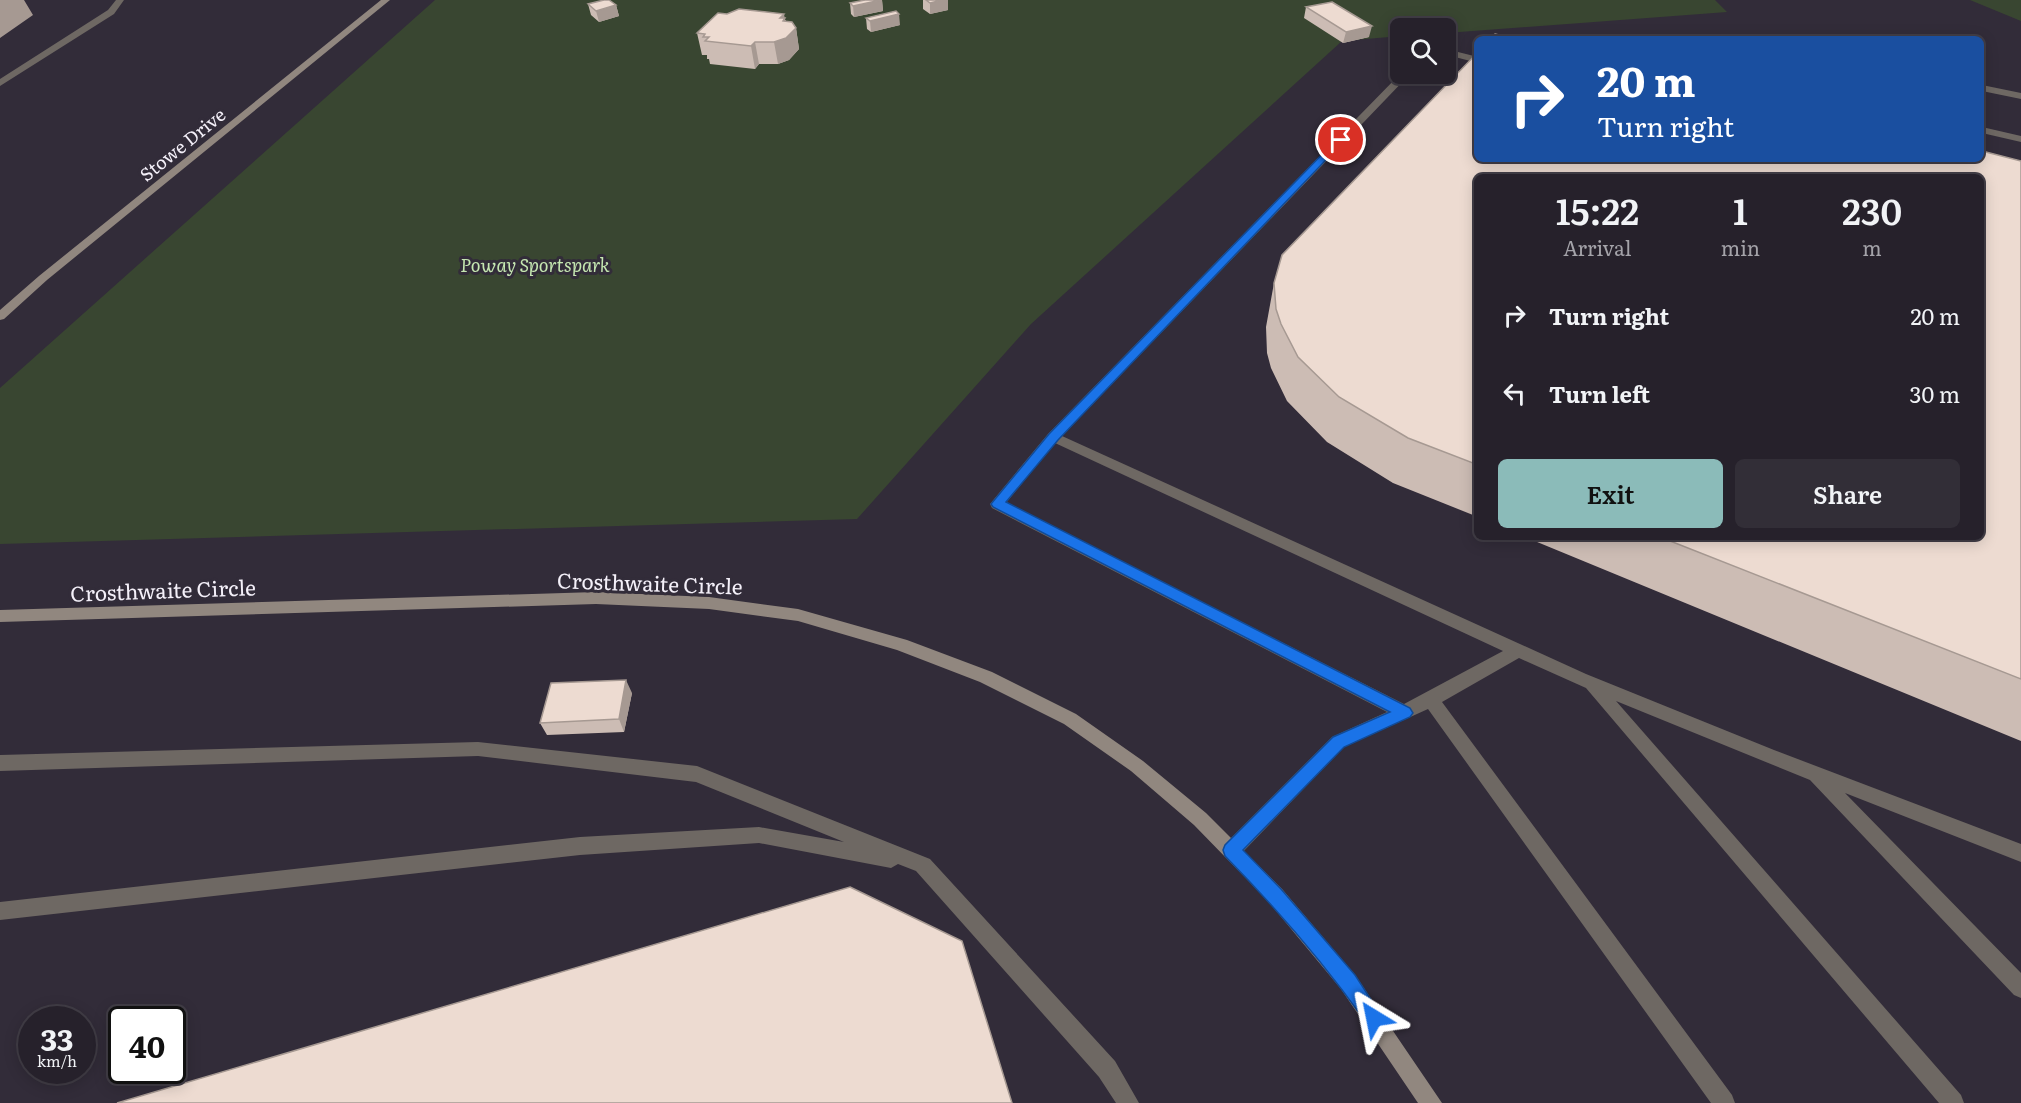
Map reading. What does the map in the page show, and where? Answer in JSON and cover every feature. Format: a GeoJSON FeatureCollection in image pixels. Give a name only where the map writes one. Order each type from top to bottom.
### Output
{"type":"FeatureCollection","features":[{"type":"Feature","properties":{"kind":"street","name":"Stowe Drive"},"geometry":{"type":"LineString","coordinates":[[0,316],[52,271],[386,0]]}},
{"type":"Feature","properties":{"kind":"street","name":"Crosthwaite Circle"},"geometry":{"type":"LineString","coordinates":[[0,616],[596,598],[709,603],[798,615],[901,645],[987,677],[1070,719],[1137,766],[1200,819],[1275,895],[1348,982],[1431,1103]]}},
{"type":"Feature","properties":{"kind":"lane"},"geometry":{"type":"LineString","coordinates":[[0,83],[111,12],[120,0]]}},
{"type":"Feature","properties":{"kind":"lane"},"geometry":{"type":"LineString","coordinates":[[1456,54],[1474,59]]}},
{"type":"Feature","properties":{"kind":"lane"},"geometry":{"type":"LineString","coordinates":[[1395,84],[1053,437],[998,504],[1405,713]]}},
{"type":"Feature","properties":{"kind":"lane"},"geometry":{"type":"LineString","coordinates":[[1984,88],[2020,96]]}},
{"type":"Feature","properties":{"kind":"lane"},"geometry":{"type":"LineString","coordinates":[[1984,130],[2021,139]]}},
{"type":"Feature","properties":{"kind":"lane"},"geometry":{"type":"LineString","coordinates":[[1053,437],[1592,684],[1813,774],[2021,853]]}},
{"type":"Feature","properties":{"kind":"lane"},"geometry":{"type":"LineString","coordinates":[[1232,850],[1338,742],[1431,700],[1518,651]]}},
{"type":"Feature","properties":{"kind":"lane"},"geometry":{"type":"LineString","coordinates":[[1592,684],[1953,1103]]}},
{"type":"Feature","properties":{"kind":"lane"},"geometry":{"type":"LineString","coordinates":[[1431,700],[1724,1103]]}},
{"type":"Feature","properties":{"kind":"lane"},"geometry":{"type":"LineString","coordinates":[[0,764],[478,749],[697,774],[923,865],[1107,1069],[1128,1103]]}},
{"type":"Feature","properties":{"kind":"lane"},"geometry":{"type":"LineString","coordinates":[[1813,774],[2021,988]]}},
{"type":"Feature","properties":{"kind":"lane"},"geometry":{"type":"LineString","coordinates":[[0,911],[580,846],[759,835],[923,865]]}},
{"type":"Feature","properties":{"kind":"green space","name":"Poway Sportspark"},"geometry":{"type":"Polygon","coordinates":[[[435,0],[1715,0],[1727,12],[1456,32],[1456,18],[1390,18],[1390,37],[1342,41],[1031,324],[857,519],[0,544],[0,388],[435,0]]]}},
{"type":"Feature","properties":{"kind":"green space"},"geometry":{"type":"Polygon","coordinates":[[[1970,0],[2021,0],[2021,21],[1970,0]]]}},
{"type":"Feature","properties":{"kind":"building"},"geometry":{"type":"Polygon","coordinates":[[[609,0],[616,5],[596,11],[588,4],[609,0]]]}},
{"type":"Feature","properties":{"kind":"building"},"geometry":{"type":"Polygon","coordinates":[[[881,0],[853,6],[850,3],[881,0]]]}},
{"type":"Feature","properties":{"kind":"building"},"geometry":{"type":"Polygon","coordinates":[[[926,0],[942,0],[930,3],[926,0]]]}},
{"type":"Feature","properties":{"kind":"building"},"geometry":{"type":"Polygon","coordinates":[[[1332,2],[1372,26],[1346,32],[1306,7],[1332,2]]]}},
{"type":"Feature","properties":{"kind":"building"},"geometry":{"type":"Polygon","coordinates":[[[739,9],[784,14],[780,18],[785,18],[783,21],[792,22],[796,28],[786,38],[774,42],[755,42],[751,46],[705,41],[709,37],[703,37],[705,34],[697,33],[718,13],[727,14],[739,9]]]}},
{"type":"Feature","properties":{"kind":"building"},"geometry":{"type":"Polygon","coordinates":[[[896,11],[899,14],[870,21],[866,18],[896,11]]]}},
{"type":"Feature","properties":{"kind":"building"},"geometry":{"type":"Polygon","coordinates":[[[1474,56],[1474,162],[1984,162],[1984,152],[2021,161],[2021,679],[1668,540],[1984,540],[1984,174],[1474,174],[1474,463],[1408,438],[1339,397],[1298,357],[1276,309],[1274,283],[1282,255],[1447,84],[1456,84],[1456,75],[1474,56]]]}},
{"type":"Feature","properties":{"kind":"building"},"geometry":{"type":"Polygon","coordinates":[[[626,680],[619,719],[540,723],[551,683],[626,680]]]}},
{"type":"Feature","properties":{"kind":"building"},"geometry":{"type":"Polygon","coordinates":[[[850,887],[962,941],[1012,1103],[117,1103],[850,887]]]}},
{"type":"Feature","properties":{"kind":"route"},"geometry":{"type":"LineString","coordinates":[[1341,140],[1053,437],[998,504],[1405,713],[1338,742],[1232,850],[1275,895],[1348,982],[1374,1018]]}}]}
